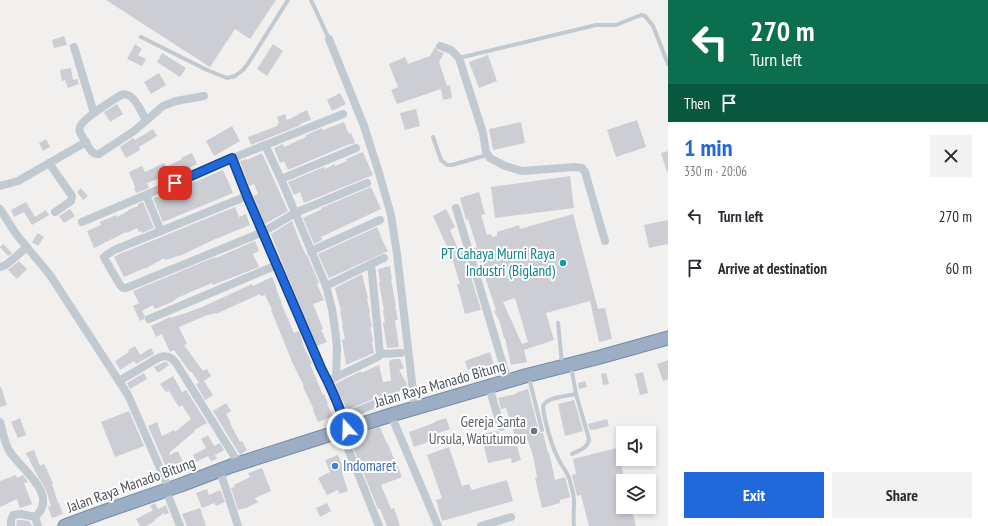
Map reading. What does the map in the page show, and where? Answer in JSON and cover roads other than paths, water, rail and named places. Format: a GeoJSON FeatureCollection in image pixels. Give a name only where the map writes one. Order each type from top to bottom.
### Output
{"type":"FeatureCollection","features":[{"type":"Feature","properties":{"kind":"highway","name":"Jalan Raya Manado Bitung"},"geometry":{"type":"LineString","coordinates":[[65,526],[344,426],[391,415],[566,365],[668,338]]}},
{"type":"Feature","properties":{"kind":"street"},"geometry":{"type":"LineString","coordinates":[[330,39],[371,147],[391,214],[415,408]]}},
{"type":"Feature","properties":{"kind":"street"},"geometry":{"type":"LineString","coordinates":[[440,46],[451,50],[459,58],[483,133],[487,155],[498,163],[522,171],[575,167],[582,168],[585,172],[604,241]]}},
{"type":"Feature","properties":{"kind":"street"},"geometry":{"type":"LineString","coordinates":[[74,47],[94,113]]}},
{"type":"Feature","properties":{"kind":"street"},"geometry":{"type":"LineString","coordinates":[[146,120],[133,99],[130,96],[123,94],[94,113],[79,128],[80,133],[91,151],[94,154],[99,154],[134,131],[166,104],[204,96]]}},
{"type":"Feature","properties":{"kind":"street"},"geometry":{"type":"LineString","coordinates":[[82,222],[232,158],[343,114]]}},
{"type":"Feature","properties":{"kind":"street"},"geometry":{"type":"LineString","coordinates":[[0,186],[18,181],[86,142]]}},
{"type":"Feature","properties":{"kind":"street"},"geometry":{"type":"LineString","coordinates":[[265,145],[326,286],[332,309],[336,337],[336,377]]}},
{"type":"Feature","properties":{"kind":"street"},"geometry":{"type":"LineString","coordinates":[[281,179],[356,148]]}},
{"type":"Feature","properties":{"kind":"street"},"geometry":{"type":"LineString","coordinates":[[232,158],[321,368],[328,381],[379,526]]}},
{"type":"Feature","properties":{"kind":"street"},"geometry":{"type":"LineString","coordinates":[[49,163],[72,196],[71,200],[55,212]]}},
{"type":"Feature","properties":{"kind":"street"},"geometry":{"type":"LineString","coordinates":[[247,196],[108,253],[104,257],[114,277],[122,287],[124,288],[131,286],[263,232],[295,213],[367,183]]}},
{"type":"Feature","properties":{"kind":"street"},"geometry":{"type":"LineString","coordinates":[[146,195],[161,230]]}},
{"type":"Feature","properties":{"kind":"street"},"geometry":{"type":"LineString","coordinates":[[456,208],[508,382]]}},
{"type":"Feature","properties":{"kind":"street"},"geometry":{"type":"LineString","coordinates":[[0,209],[16,234],[50,275],[119,381],[132,404],[168,490],[180,526]]}},
{"type":"Feature","properties":{"kind":"street"},"geometry":{"type":"LineString","coordinates":[[311,251],[380,220]]}},
{"type":"Feature","properties":{"kind":"street"},"geometry":{"type":"LineString","coordinates":[[0,268],[6,265],[27,247]]}},
{"type":"Feature","properties":{"kind":"street"},"geometry":{"type":"LineString","coordinates":[[326,286],[384,258]]}},
{"type":"Feature","properties":{"kind":"street"},"geometry":{"type":"LineString","coordinates":[[371,264],[380,354]]}},
{"type":"Feature","properties":{"kind":"street"},"geometry":{"type":"LineString","coordinates":[[149,319],[277,265]]}},
{"type":"Feature","properties":{"kind":"street"},"geometry":{"type":"LineString","coordinates":[[328,381],[378,357],[380,354],[401,353]]}},
{"type":"Feature","properties":{"kind":"street"},"geometry":{"type":"LineString","coordinates":[[119,381],[158,358],[163,356],[169,357],[176,364],[239,464]]}},
{"type":"Feature","properties":{"kind":"street"},"geometry":{"type":"LineString","coordinates":[[489,387],[501,427]]}},
{"type":"Feature","properties":{"kind":"street"},"geometry":{"type":"LineString","coordinates":[[344,426],[387,398]]}},
{"type":"Feature","properties":{"kind":"street"},"geometry":{"type":"LineString","coordinates":[[391,415],[438,526]]}},
{"type":"Feature","properties":{"kind":"street"},"geometry":{"type":"LineString","coordinates":[[0,422],[7,447],[11,454],[31,476],[42,494],[43,501],[41,508],[35,517]]}},
{"type":"Feature","properties":{"kind":"street"},"geometry":{"type":"LineString","coordinates":[[220,471],[238,526]]}},
{"type":"Feature","properties":{"kind":"street"},"geometry":{"type":"LineString","coordinates":[[11,526],[12,518],[15,514],[35,517]]}},
{"type":"Feature","properties":{"kind":"street"},"geometry":{"type":"LineString","coordinates":[[35,517],[38,526]]}},
{"type":"Feature","properties":{"kind":"street"},"geometry":{"type":"LineString","coordinates":[[481,526],[511,517]]}},
{"type":"Feature","properties":{"kind":"lane"},"geometry":{"type":"LineString","coordinates":[[141,37],[207,70],[227,78],[235,76],[243,70],[249,62],[288,0]]}},
{"type":"Feature","properties":{"kind":"lane"},"geometry":{"type":"LineString","coordinates":[[311,0],[330,39]]}},
{"type":"Feature","properties":{"kind":"lane"},"geometry":{"type":"LineString","coordinates":[[459,58],[596,26],[616,26],[641,15],[645,16],[653,26],[668,64]]}},
{"type":"Feature","properties":{"kind":"lane"},"geometry":{"type":"LineString","coordinates":[[433,137],[441,160],[446,165],[452,165],[487,155]]}},
{"type":"Feature","properties":{"kind":"lane"},"geometry":{"type":"LineString","coordinates":[[558,323],[566,365],[590,439],[589,443],[584,448],[572,454]]}},
{"type":"Feature","properties":{"kind":"lane"},"geometry":{"type":"LineString","coordinates":[[528,376],[542,430]]}},
{"type":"Feature","properties":{"kind":"lane"},"geometry":{"type":"LineString","coordinates":[[574,526],[574,497],[570,480],[567,472],[555,453],[543,406],[545,402],[549,400],[576,394]]}},
{"type":"Feature","properties":{"kind":"place","name":"PT Cahaya Murni Raya Industri (Bigland)"},"geometry":{"type":"Point","coordinates":[563,263]}},
{"type":"Feature","properties":{"kind":"place","name":"Gereja Santa Ursula, Watutumou"},"geometry":{"type":"Point","coordinates":[534,431]}},
{"type":"Feature","properties":{"kind":"place","name":"Indomaret"},"geometry":{"type":"Point","coordinates":[335,466]}}]}
